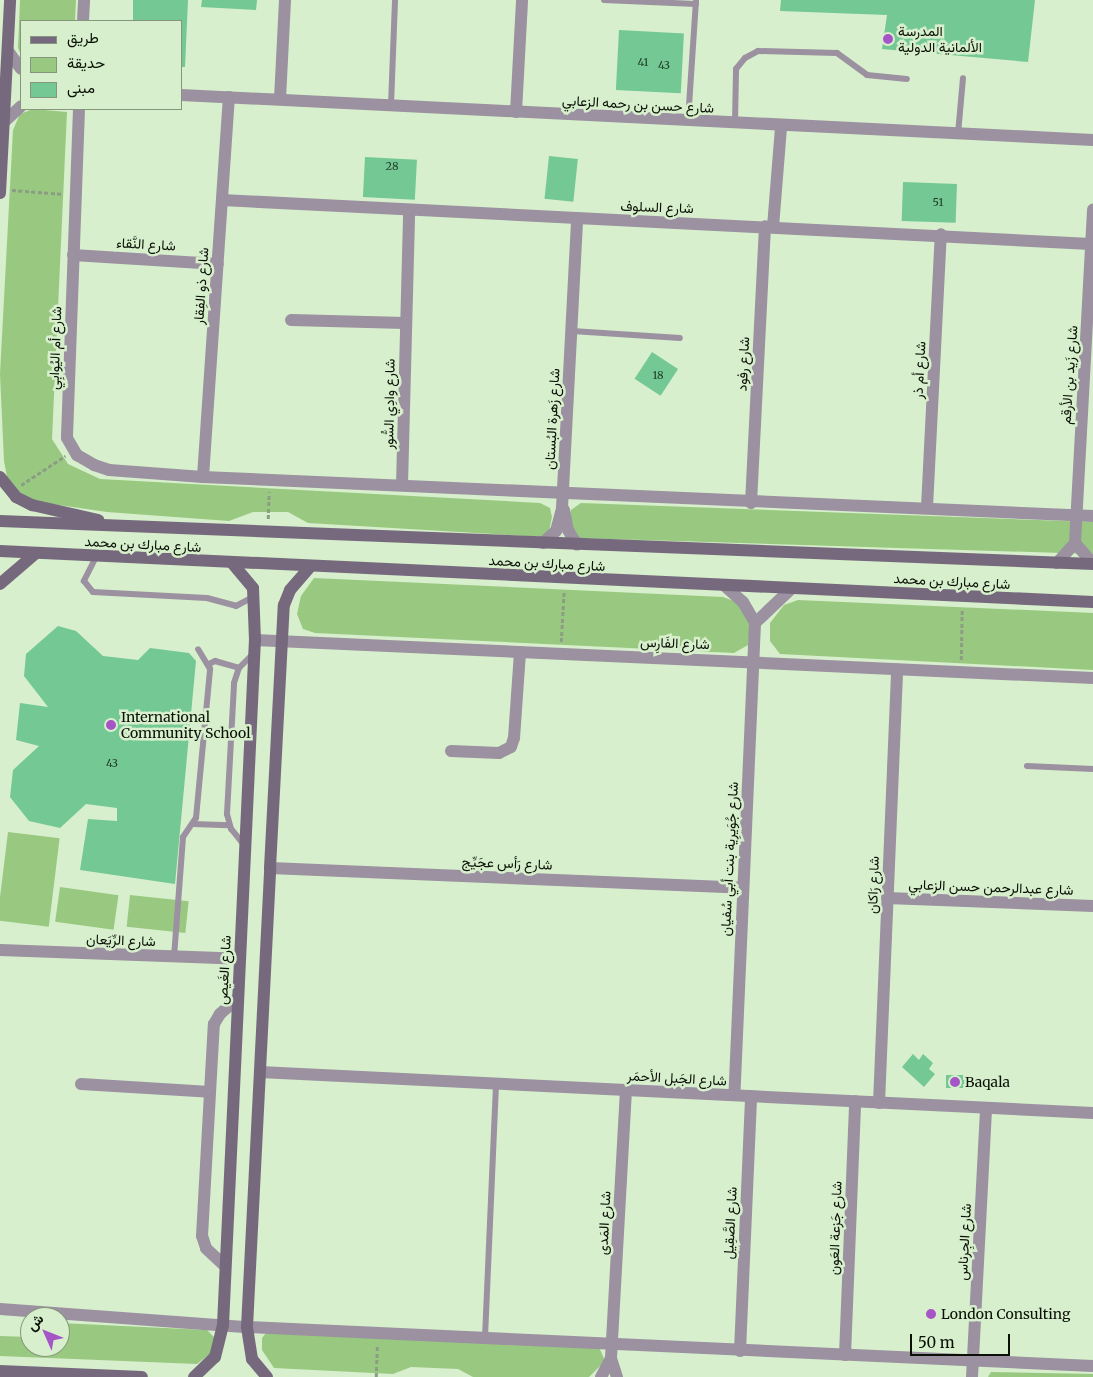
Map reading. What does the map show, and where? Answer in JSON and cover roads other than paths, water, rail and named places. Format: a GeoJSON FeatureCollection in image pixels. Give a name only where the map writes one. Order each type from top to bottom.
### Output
{"type":"FeatureCollection","features":[{"type":"Feature","properties":{"kind":"main road"},"geometry":{"type":"LineString","coordinates":[[0,193],[10,0]]}},
{"type":"Feature","properties":{"kind":"main road"},"geometry":{"type":"LineString","coordinates":[[0,477],[16,497],[32,505],[132,528]]}},
{"type":"Feature","properties":{"kind":"main road","name":"شارع مبارك بن محمد"},"geometry":{"type":"LineString","coordinates":[[0,521],[132,528],[1093,564]]}},
{"type":"Feature","properties":{"kind":"main road","name":"شارع مبارك بن محمد"},"geometry":{"type":"LineString","coordinates":[[0,551],[564,579],[1093,602]]}},
{"type":"Feature","properties":{"kind":"main road"},"geometry":{"type":"LineString","coordinates":[[0,584],[35,554]]}},
{"type":"Feature","properties":{"kind":"main road"},"geometry":{"type":"LineString","coordinates":[[232,563],[250,582],[255,594]]}},
{"type":"Feature","properties":{"kind":"main road"},"geometry":{"type":"LineString","coordinates":[[267,1377],[252,1359],[247,1327],[270,868],[286,598],[310,567]]}},
{"type":"Feature","properties":{"kind":"main road","name":"شارع الغَيص"},"geometry":{"type":"LineString","coordinates":[[194,1377],[214,1357],[223,1325],[255,640],[255,594]]}},
{"type":"Feature","properties":{"kind":"main road"},"geometry":{"type":"LineString","coordinates":[[0,1365],[16,1371]]}},
{"type":"Feature","properties":{"kind":"main road"},"geometry":{"type":"LineString","coordinates":[[0,1371],[142,1377]]}},
{"type":"Feature","properties":{"kind":"street"},"geometry":{"type":"LineString","coordinates":[[83,20],[84,0]]}},
{"type":"Feature","properties":{"kind":"street"},"geometry":{"type":"LineString","coordinates":[[280,99],[285,0]]}},
{"type":"Feature","properties":{"kind":"street"},"geometry":{"type":"LineString","coordinates":[[516,112],[522,0]]}},
{"type":"Feature","properties":{"kind":"street"},"geometry":{"type":"LineString","coordinates":[[8,51],[20,68]]}},
{"type":"Feature","properties":{"kind":"street","name":"شارع حسن بن رحمه الزعابي"},"geometry":{"type":"LineString","coordinates":[[182,95],[781,127],[1093,140]]}},
{"type":"Feature","properties":{"kind":"street","name":"شارع ذو الفِقار"},"geometry":{"type":"LineString","coordinates":[[204,477],[229,98]]}},
{"type":"Feature","properties":{"kind":"street"},"geometry":{"type":"LineString","coordinates":[[4,122],[20,107]]}},
{"type":"Feature","properties":{"kind":"street","name":"شارع أم اليُوابِي"},"geometry":{"type":"LineString","coordinates":[[79,110],[67,438],[74,450],[94,466],[108,470],[204,477]]}},
{"type":"Feature","properties":{"kind":"street","name":"شارع رفود"},"geometry":{"type":"LineString","coordinates":[[751,503],[769,227],[781,127]]}},
{"type":"Feature","properties":{"kind":"street","name":"شارع السلوف"},"geometry":{"type":"LineString","coordinates":[[222,200],[941,234],[1091,244]]}},
{"type":"Feature","properties":{"kind":"street","name":"شارع زَيد بن الأرقم"},"geometry":{"type":"LineString","coordinates":[[1075,543],[1075,515],[1093,209]]}},
{"type":"Feature","properties":{"kind":"street","name":"شارع وادِي السُّور"},"geometry":{"type":"LineString","coordinates":[[402,485],[409,210]]}},
{"type":"Feature","properties":{"kind":"street","name":"شارع زَهرة البُستان"},"geometry":{"type":"LineString","coordinates":[[543,543],[556,531],[564,493],[577,218]]}},
{"type":"Feature","properties":{"kind":"street","name":"شارع أم ذر"},"geometry":{"type":"LineString","coordinates":[[927,507],[941,234]]}},
{"type":"Feature","properties":{"kind":"street","name":"شارع النَّقاء"},"geometry":{"type":"LineString","coordinates":[[73,255],[218,264]]}},
{"type":"Feature","properties":{"kind":"street"},"geometry":{"type":"LineString","coordinates":[[291,320],[405,323]]}},
{"type":"Feature","properties":{"kind":"street"},"geometry":{"type":"LineString","coordinates":[[204,477],[751,503],[927,507],[1093,516]]}},
{"type":"Feature","properties":{"kind":"street","name":"شارع زَهرة البُستان"},"geometry":{"type":"LineString","coordinates":[[562,508],[568,530],[577,544]]}},
{"type":"Feature","properties":{"kind":"street"},"geometry":{"type":"LineString","coordinates":[[1057,563],[1075,543],[1093,564]]}},
{"type":"Feature","properties":{"kind":"street"},"geometry":{"type":"LineString","coordinates":[[725,586],[743,602],[755,624],[791,589]]}},
{"type":"Feature","properties":{"kind":"street","name":"شارع جُوَيرِية بنت أبي سُفيان"},"geometry":{"type":"LineString","coordinates":[[734,1096],[755,624]]}},
{"type":"Feature","properties":{"kind":"street","name":"شارع الفَارِس"},"geometry":{"type":"LineString","coordinates":[[255,640],[753,661],[1093,678]]}},
{"type":"Feature","properties":{"kind":"street"},"geometry":{"type":"LineString","coordinates":[[451,751],[499,753],[511,747],[514,738],[520,652]]}},
{"type":"Feature","properties":{"kind":"street","name":"شارع رَاكان"},"geometry":{"type":"LineString","coordinates":[[878,1103],[897,669]]}},
{"type":"Feature","properties":{"kind":"street","name":"شارع رَأس عجَيِّج"},"geometry":{"type":"LineString","coordinates":[[270,868],[743,888]]}},
{"type":"Feature","properties":{"kind":"street","name":"شارع عبدالرحمن حسن الزعابي"},"geometry":{"type":"LineString","coordinates":[[887,898],[1093,906]]}},
{"type":"Feature","properties":{"kind":"street","name":"شارع الرِّيَعان"},"geometry":{"type":"LineString","coordinates":[[0,950],[240,960]]}},
{"type":"Feature","properties":{"kind":"street"},"geometry":{"type":"LineString","coordinates":[[226,1266],[206,1248],[202,1236],[215,1020],[238,998]]}},
{"type":"Feature","properties":{"kind":"street","name":"شارع الجَبل الأحمَر"},"geometry":{"type":"LineString","coordinates":[[260,1072],[1093,1113]]}},
{"type":"Feature","properties":{"kind":"street"},"geometry":{"type":"LineString","coordinates":[[81,1084],[210,1092]]}},
{"type":"Feature","properties":{"kind":"street","name":"شارع المَدى"},"geometry":{"type":"LineString","coordinates":[[617,1377],[611,1352],[626,1090]]}},
{"type":"Feature","properties":{"kind":"street","name":"شارع الصَّقِيل"},"geometry":{"type":"LineString","coordinates":[[740,1351],[751,1096]]}},
{"type":"Feature","properties":{"kind":"street","name":"شارع جَزعة العَون"},"geometry":{"type":"LineString","coordinates":[[844,1355],[855,1101]]}},
{"type":"Feature","properties":{"kind":"street","name":"شارع الجِرناس"},"geometry":{"type":"LineString","coordinates":[[972,1377],[986,1108]]}},
{"type":"Feature","properties":{"kind":"street"},"geometry":{"type":"LineString","coordinates":[[0,1309],[247,1327],[485,1337],[611,1352],[740,1351],[1093,1366]]}},
{"type":"Feature","properties":{"kind":"street","name":"شارع المَدى"},"geometry":{"type":"LineString","coordinates":[[601,1377],[611,1352]]}},
{"type":"Feature","properties":{"kind":"lane"},"geometry":{"type":"LineString","coordinates":[[391,105],[395,0]]}},
{"type":"Feature","properties":{"kind":"lane"},"geometry":{"type":"LineString","coordinates":[[604,0],[696,2],[688,122]]}},
{"type":"Feature","properties":{"kind":"lane"},"geometry":{"type":"LineString","coordinates":[[735,124],[736,69],[745,58],[758,51],[837,53],[867,75],[907,79]]}},
{"type":"Feature","properties":{"kind":"lane"},"geometry":{"type":"LineString","coordinates":[[958,134],[963,78]]}},
{"type":"Feature","properties":{"kind":"lane"},"geometry":{"type":"LineString","coordinates":[[572,331],[680,338]]}},
{"type":"Feature","properties":{"kind":"lane"},"geometry":{"type":"LineString","coordinates":[[96,557],[84,581],[93,592],[208,598],[236,606],[255,594]]}},
{"type":"Feature","properties":{"kind":"lane"},"geometry":{"type":"LineString","coordinates":[[174,957],[183,837],[193,824],[209,664],[198,649]]}},
{"type":"Feature","properties":{"kind":"lane"},"geometry":{"type":"LineString","coordinates":[[245,846],[229,825],[234,682],[240,668],[254,653]]}},
{"type":"Feature","properties":{"kind":"lane"},"geometry":{"type":"LineString","coordinates":[[209,664],[215,661],[240,668]]}},
{"type":"Feature","properties":{"kind":"lane"},"geometry":{"type":"LineString","coordinates":[[1027,766],[1093,769]]}},
{"type":"Feature","properties":{"kind":"lane"},"geometry":{"type":"LineString","coordinates":[[193,824],[229,825]]}},
{"type":"Feature","properties":{"kind":"lane"},"geometry":{"type":"LineString","coordinates":[[485,1337],[496,1083]]}},
{"type":"Feature","properties":{"kind":"place","name":"المدرسة الألمانية الدولية"},"geometry":{"type":"Point","coordinates":[888,39]}},
{"type":"Feature","properties":{"kind":"place","name":"International Community School"},"geometry":{"type":"Point","coordinates":[111,725]}},
{"type":"Feature","properties":{"kind":"place","name":"Baqala"},"geometry":{"type":"Point","coordinates":[955,1082]}},
{"type":"Feature","properties":{"kind":"place","name":"London Consulting"},"geometry":{"type":"Point","coordinates":[931,1314]}}]}
